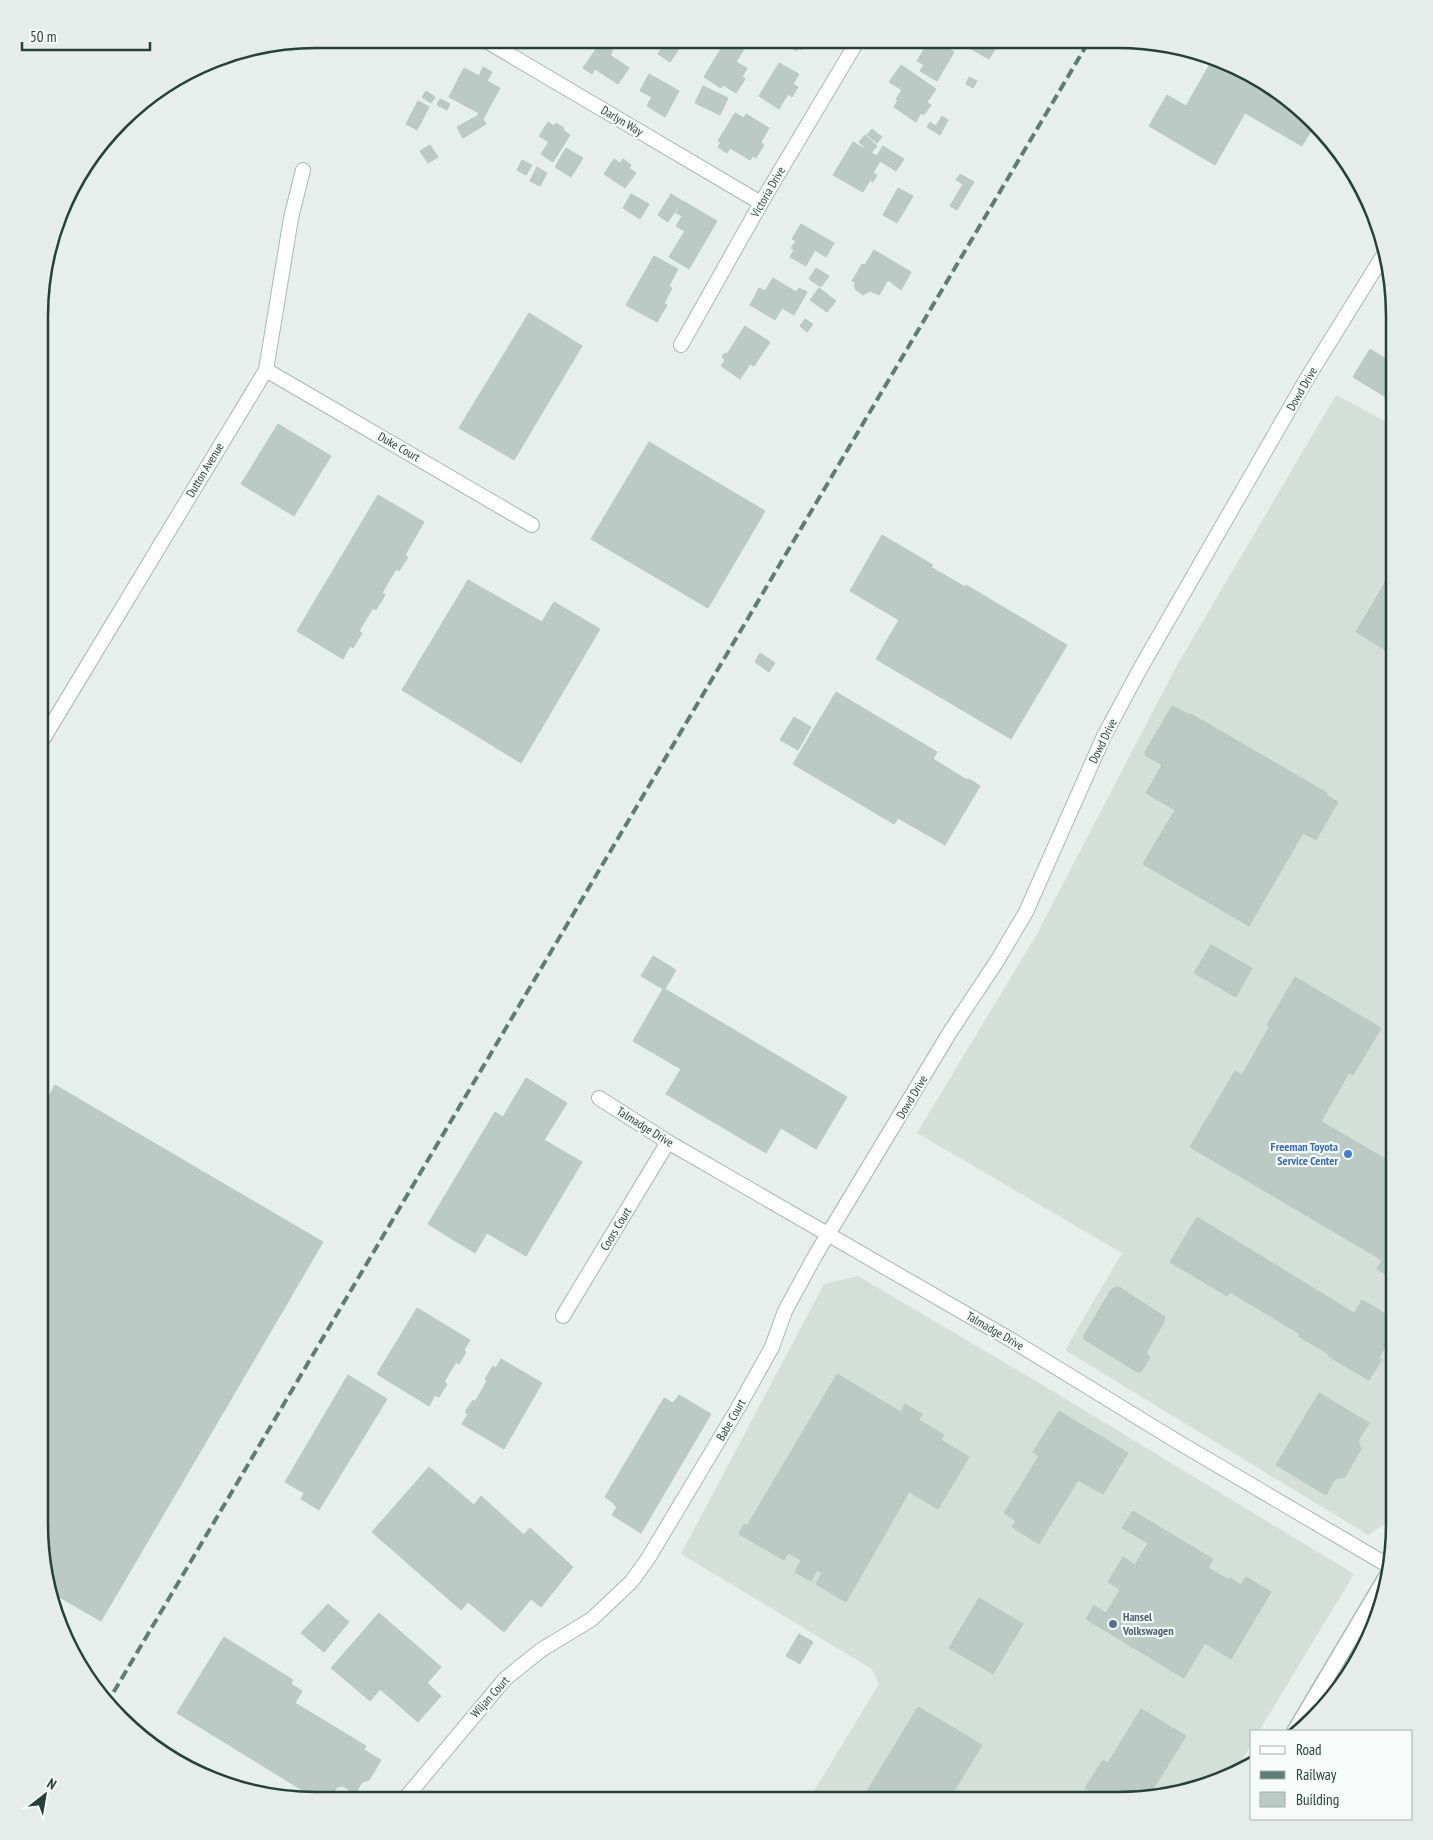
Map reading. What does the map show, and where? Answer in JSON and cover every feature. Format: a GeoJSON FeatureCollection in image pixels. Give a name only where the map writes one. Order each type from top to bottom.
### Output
{"type":"FeatureCollection","features":[{"type":"Feature","properties":{"kind":"street","name":"Darlyn Way"},"geometry":{"type":"LineString","coordinates":[[497,47],[761,203]]}},
{"type":"Feature","properties":{"kind":"street","name":"Victoria Drive"},"geometry":{"type":"LineString","coordinates":[[681,345],[761,203],[854,47]]}},
{"type":"Feature","properties":{"kind":"street","name":"Dutton Avenue"},"geometry":{"type":"LineString","coordinates":[[48,731],[266,370],[291,218],[303,170]]}},
{"type":"Feature","properties":{"kind":"street","name":"Dowd Drive"},"geometry":{"type":"LineString","coordinates":[[828,1236],[950,1032],[998,961],[1026,912],[1104,736],[1136,677],[1306,380],[1380,261]]}},
{"type":"Feature","properties":{"kind":"street","name":"Duke Court"},"geometry":{"type":"LineString","coordinates":[[266,370],[532,525]]}},
{"type":"Feature","properties":{"kind":"street","name":"Talmadge Drive"},"geometry":{"type":"LineString","coordinates":[[599,1098],[668,1142],[1013,1341],[1383,1562]]}},
{"type":"Feature","properties":{"kind":"street","name":"Coors Court"},"geometry":{"type":"LineString","coordinates":[[563,1316],[668,1142]]}},
{"type":"Feature","properties":{"kind":"street","name":"Babe Court"},"geometry":{"type":"LineString","coordinates":[[618,1594],[632,1581],[649,1557],[738,1408],[772,1347],[785,1311],[828,1236]]}},
{"type":"Feature","properties":{"kind":"street","name":"Wiljan Court"},"geometry":{"type":"LineString","coordinates":[[410,1793],[505,1679],[541,1650],[592,1619],[618,1594]]}},
{"type":"Feature","properties":{"kind":"street"},"geometry":{"type":"LineString","coordinates":[[1303,1718],[1376,1595]]}},
{"type":"Feature","properties":{"kind":"shaded area"},"geometry":{"type":"Polygon","coordinates":[[[1336,395],[1386,422],[1386,1523],[1368,1535],[1065,1350],[1122,1253],[917,1133],[1037,934],[1176,667],[1336,395]]]}},
{"type":"Feature","properties":{"kind":"shaded area"},"geometry":{"type":"Polygon","coordinates":[[[858,1276],[1041,1384],[1354,1574],[1260,1730],[1250,1730],[1250,1747],[1240,1763],[1187,1783],[1135,1792],[813,1793],[879,1684],[872,1669],[681,1554],[824,1284],[858,1276]]]}},
{"type":"Feature","properties":{"kind":"building"},"geometry":{"type":"Polygon","coordinates":[[[598,47],[608,47],[613,51],[610,55],[629,68],[618,84],[595,69],[592,74],[583,68],[598,47]]]}},
{"type":"Feature","properties":{"kind":"building"},"geometry":{"type":"Polygon","coordinates":[[[662,47],[680,47],[670,62],[658,54],[662,47]]]}},
{"type":"Feature","properties":{"kind":"building"},"geometry":{"type":"Polygon","coordinates":[[[722,47],[732,47],[735,49],[736,47],[740,47],[744,49],[736,62],[747,68],[742,77],[745,79],[736,93],[723,85],[721,88],[704,77],[722,47]]]}},
{"type":"Feature","properties":{"kind":"building"},"geometry":{"type":"Polygon","coordinates":[[[790,47],[804,47],[802,50],[799,48],[797,51],[790,47]]]}},
{"type":"Feature","properties":{"kind":"building"},"geometry":{"type":"Polygon","coordinates":[[[925,47],[946,47],[954,52],[937,81],[920,71],[924,65],[917,61],[925,47]]]}},
{"type":"Feature","properties":{"kind":"building"},"geometry":{"type":"Polygon","coordinates":[[[968,47],[996,47],[989,59],[968,47]]]}},
{"type":"Feature","properties":{"kind":"building"},"geometry":{"type":"Polygon","coordinates":[[[779,63],[799,74],[793,84],[798,87],[792,97],[788,94],[779,109],[759,96],[779,63]]]}},
{"type":"Feature","properties":{"kind":"building"},"geometry":{"type":"Polygon","coordinates":[[[1210,64],[1252,83],[1281,103],[1311,131],[1302,146],[1245,113],[1215,165],[1149,126],[1167,95],[1186,106],[1210,64]]]}},
{"type":"Feature","properties":{"kind":"building"},"geometry":{"type":"Polygon","coordinates":[[[901,65],[936,89],[927,102],[931,105],[924,115],[921,113],[916,122],[894,107],[898,100],[896,99],[902,90],[889,82],[901,65]]]}},
{"type":"Feature","properties":{"kind":"building"},"geometry":{"type":"Polygon","coordinates":[[[483,67],[492,72],[487,81],[500,88],[483,119],[486,124],[463,138],[457,127],[479,113],[449,97],[464,68],[479,76],[483,67]]]}},
{"type":"Feature","properties":{"kind":"building"},"geometry":{"type":"Polygon","coordinates":[[[649,74],[679,91],[665,117],[647,106],[652,97],[640,91],[649,74]]]}},
{"type":"Feature","properties":{"kind":"building"},"geometry":{"type":"Polygon","coordinates":[[[969,77],[977,81],[973,88],[966,84],[969,77]]]}},
{"type":"Feature","properties":{"kind":"building"},"geometry":{"type":"Polygon","coordinates":[[[703,86],[728,98],[720,115],[695,103],[703,86]]]}},
{"type":"Feature","properties":{"kind":"building"},"geometry":{"type":"Polygon","coordinates":[[[426,91],[435,97],[431,103],[422,97],[426,91]]]}},
{"type":"Feature","properties":{"kind":"building"},"geometry":{"type":"Polygon","coordinates":[[[440,99],[450,104],[447,110],[437,105],[440,99]]]}},
{"type":"Feature","properties":{"kind":"building"},"geometry":{"type":"Polygon","coordinates":[[[418,101],[429,107],[417,130],[406,124],[418,101]]]}},
{"type":"Feature","properties":{"kind":"building"},"geometry":{"type":"Polygon","coordinates":[[[735,113],[744,118],[746,114],[769,128],[761,142],[764,145],[756,158],[753,156],[750,160],[730,148],[727,153],[718,147],[721,142],[718,141],[735,113]]]}},
{"type":"Feature","properties":{"kind":"building"},"geometry":{"type":"Polygon","coordinates":[[[942,116],[948,120],[940,135],[927,127],[930,122],[936,126],[942,116]]]}},
{"type":"Feature","properties":{"kind":"building"},"geometry":{"type":"Polygon","coordinates":[[[548,122],[554,126],[556,123],[570,135],[553,162],[541,154],[549,142],[539,136],[548,122]]]}},
{"type":"Feature","properties":{"kind":"building"},"geometry":{"type":"Polygon","coordinates":[[[872,129],[882,137],[877,143],[867,135],[872,129]]]}},
{"type":"Feature","properties":{"kind":"building"},"geometry":{"type":"Polygon","coordinates":[[[865,135],[877,146],[871,153],[859,142],[865,135]]]}},
{"type":"Feature","properties":{"kind":"building"},"geometry":{"type":"Polygon","coordinates":[[[853,142],[877,156],[883,146],[904,159],[896,171],[880,161],[873,173],[877,175],[873,182],[870,180],[863,192],[833,175],[853,142]]]}},
{"type":"Feature","properties":{"kind":"building"},"geometry":{"type":"Polygon","coordinates":[[[430,145],[438,157],[428,163],[420,151],[430,145]]]}},
{"type":"Feature","properties":{"kind":"building"},"geometry":{"type":"Polygon","coordinates":[[[566,148],[583,158],[571,177],[555,167],[566,148]]]}},
{"type":"Feature","properties":{"kind":"building"},"geometry":{"type":"Polygon","coordinates":[[[614,159],[620,163],[623,159],[631,165],[629,168],[636,173],[625,188],[604,174],[614,159]]]}},
{"type":"Feature","properties":{"kind":"building"},"geometry":{"type":"Polygon","coordinates":[[[522,160],[532,165],[526,175],[517,170],[522,160]]]}},
{"type":"Feature","properties":{"kind":"building"},"geometry":{"type":"Polygon","coordinates":[[[537,167],[547,173],[540,186],[530,181],[537,167]]]}},
{"type":"Feature","properties":{"kind":"building"},"geometry":{"type":"Polygon","coordinates":[[[960,174],[974,182],[957,210],[950,206],[963,184],[956,180],[960,174]]]}},
{"type":"Feature","properties":{"kind":"building"},"geometry":{"type":"Polygon","coordinates":[[[898,188],[913,196],[897,223],[883,215],[898,188]]]}},
{"type":"Feature","properties":{"kind":"building"},"geometry":{"type":"Polygon","coordinates":[[[631,194],[649,204],[640,219],[623,208],[631,194]]]}},
{"type":"Feature","properties":{"kind":"building"},"geometry":{"type":"Polygon","coordinates":[[[671,194],[682,201],[668,222],[658,215],[671,194]]]}},
{"type":"Feature","properties":{"kind":"building"},"geometry":{"type":"Polygon","coordinates":[[[683,201],[717,221],[689,269],[669,257],[685,231],[676,226],[682,216],[676,213],[683,201]]]}},
{"type":"Feature","properties":{"kind":"building"},"geometry":{"type":"Polygon","coordinates":[[[801,224],[834,243],[826,257],[815,250],[806,266],[790,257],[794,250],[791,248],[796,241],[792,239],[801,224]]]}},
{"type":"Feature","properties":{"kind":"building"},"geometry":{"type":"Polygon","coordinates":[[[874,250],[911,272],[901,290],[888,280],[879,295],[870,291],[863,295],[856,290],[854,285],[856,283],[852,281],[862,264],[865,265],[874,250]]]}},
{"type":"Feature","properties":{"kind":"building"},"geometry":{"type":"Polygon","coordinates":[[[654,256],[678,269],[669,286],[672,288],[664,303],[667,305],[657,322],[626,305],[654,256]]]}},
{"type":"Feature","properties":{"kind":"building"},"geometry":{"type":"Polygon","coordinates":[[[816,268],[829,276],[821,287],[809,279],[816,268]]]}},
{"type":"Feature","properties":{"kind":"building"},"geometry":{"type":"Polygon","coordinates":[[[773,278],[796,292],[799,288],[807,292],[794,315],[782,308],[775,320],[750,305],[759,288],[765,291],[773,278]]]}},
{"type":"Feature","properties":{"kind":"building"},"geometry":{"type":"Polygon","coordinates":[[[819,288],[836,301],[827,312],[810,300],[819,288]]]}},
{"type":"Feature","properties":{"kind":"building"},"geometry":{"type":"Polygon","coordinates":[[[529,313],[582,346],[514,460],[459,428],[529,313]]]}},
{"type":"Feature","properties":{"kind":"building"},"geometry":{"type":"Polygon","coordinates":[[[805,319],[813,324],[807,332],[800,326],[805,319]]]}},
{"type":"Feature","properties":{"kind":"building"},"geometry":{"type":"Polygon","coordinates":[[[745,326],[770,342],[754,366],[750,364],[740,379],[721,366],[725,360],[722,357],[725,353],[727,354],[745,326]]]}},
{"type":"Feature","properties":{"kind":"building"},"geometry":{"type":"Polygon","coordinates":[[[1370,349],[1386,359],[1386,397],[1353,377],[1370,349]]]}},
{"type":"Feature","properties":{"kind":"building"},"geometry":{"type":"Polygon","coordinates":[[[278,424],[331,456],[294,516],[241,484],[278,424]]]}},
{"type":"Feature","properties":{"kind":"building"},"geometry":{"type":"Polygon","coordinates":[[[649,442],[765,511],[708,608],[591,539],[649,442]]]}},
{"type":"Feature","properties":{"kind":"building"},"geometry":{"type":"Polygon","coordinates":[[[378,495],[424,522],[405,555],[408,557],[399,571],[396,569],[382,593],[385,595],[376,610],[373,608],[359,631],[362,633],[353,648],[350,646],[343,659],[297,631],[378,495]]]}},
{"type":"Feature","properties":{"kind":"building"},"geometry":{"type":"Polygon","coordinates":[[[882,535],[933,565],[931,567],[965,587],[966,585],[1067,645],[1011,739],[876,659],[899,620],[850,591],[882,535]]]}},
{"type":"Feature","properties":{"kind":"building"},"geometry":{"type":"Polygon","coordinates":[[[468,580],[542,622],[554,602],[600,629],[521,763],[402,690],[468,580]]]}},
{"type":"Feature","properties":{"kind":"building"},"geometry":{"type":"Polygon","coordinates":[[[1386,581],[1386,650],[1356,632],[1386,581]]]}},
{"type":"Feature","properties":{"kind":"building"},"geometry":{"type":"Polygon","coordinates":[[[760,653],[775,663],[769,672],[755,662],[760,653]]]}},
{"type":"Feature","properties":{"kind":"building"},"geometry":{"type":"Polygon","coordinates":[[[836,692],[937,752],[933,759],[980,786],[945,845],[898,818],[894,824],[793,764],[836,692]]]}},
{"type":"Feature","properties":{"kind":"building"},"geometry":{"type":"Polygon","coordinates":[[[1172,706],[1191,714],[1327,793],[1326,795],[1338,802],[1316,840],[1303,833],[1249,926],[1143,864],[1175,810],[1146,793],[1162,765],[1146,756],[1145,752],[1172,706]]]}},
{"type":"Feature","properties":{"kind":"building"},"geometry":{"type":"Polygon","coordinates":[[[794,717],[811,727],[798,750],[780,740],[794,717]]]}},
{"type":"Feature","properties":{"kind":"building"},"geometry":{"type":"Polygon","coordinates":[[[1211,945],[1252,968],[1236,997],[1194,973],[1211,945]]]}},
{"type":"Feature","properties":{"kind":"building"},"geometry":{"type":"Polygon","coordinates":[[[653,956],[676,970],[665,989],[847,1097],[816,1149],[781,1128],[766,1153],[666,1094],[681,1069],[633,1041],[663,989],[641,976],[653,956]]]}},
{"type":"Feature","properties":{"kind":"building"},"geometry":{"type":"Polygon","coordinates":[[[1295,977],[1381,1028],[1353,1075],[1267,1025],[1295,977]]]}},
{"type":"Feature","properties":{"kind":"building"},"geometry":{"type":"Polygon","coordinates":[[[1270,1026],[1349,1073],[1321,1121],[1242,1075],[1270,1026]]]}},
{"type":"Feature","properties":{"kind":"building"},"geometry":{"type":"Polygon","coordinates":[[[1235,1071],[1386,1159],[1386,1274],[1377,1269],[1382,1260],[1190,1147],[1235,1071]]]}},
{"type":"Feature","properties":{"kind":"building"},"geometry":{"type":"Polygon","coordinates":[[[526,1078],[567,1103],[544,1140],[582,1162],[526,1256],[487,1233],[475,1253],[428,1224],[495,1112],[503,1117],[526,1078]]]}},
{"type":"Feature","properties":{"kind":"building"},"geometry":{"type":"Polygon","coordinates":[[[55,1085],[323,1242],[101,1621],[58,1596],[48,1542],[48,1098],[55,1085]]]}},
{"type":"Feature","properties":{"kind":"building"},"geometry":{"type":"Polygon","coordinates":[[[1197,1217],[1354,1313],[1362,1300],[1386,1314],[1386,1345],[1379,1358],[1382,1359],[1369,1380],[1298,1336],[1300,1334],[1230,1292],[1227,1296],[1170,1262],[1197,1217]]]}},
{"type":"Feature","properties":{"kind":"building"},"geometry":{"type":"Polygon","coordinates":[[[1119,1287],[1165,1317],[1146,1353],[1150,1357],[1141,1372],[1137,1372],[1084,1339],[1084,1335],[1111,1290],[1119,1287]]]}},
{"type":"Feature","properties":{"kind":"building"},"geometry":{"type":"Polygon","coordinates":[[[417,1308],[470,1340],[459,1364],[456,1362],[444,1382],[447,1384],[439,1397],[435,1395],[429,1406],[377,1374],[417,1308]]]}},
{"type":"Feature","properties":{"kind":"building"},"geometry":{"type":"Polygon","coordinates":[[[501,1359],[542,1383],[504,1449],[462,1424],[468,1414],[465,1412],[473,1400],[475,1402],[493,1366],[496,1368],[501,1359]]]}},
{"type":"Feature","properties":{"kind":"building"},"geometry":{"type":"Polygon","coordinates":[[[837,1374],[901,1412],[905,1404],[922,1414],[919,1420],[944,1435],[941,1440],[969,1457],[938,1509],[909,1492],[846,1602],[816,1584],[822,1573],[817,1570],[811,1581],[795,1572],[801,1560],[788,1553],[784,1560],[739,1534],[744,1524],[747,1526],[837,1374]]]}},
{"type":"Feature","properties":{"kind":"building"},"geometry":{"type":"Polygon","coordinates":[[[348,1375],[387,1399],[319,1510],[301,1499],[304,1493],[285,1482],[348,1375]]]}},
{"type":"Feature","properties":{"kind":"building"},"geometry":{"type":"Polygon","coordinates":[[[1319,1393],[1369,1423],[1358,1441],[1361,1449],[1345,1477],[1335,1479],[1326,1495],[1276,1465],[1319,1393]]]}},
{"type":"Feature","properties":{"kind":"building"},"geometry":{"type":"Polygon","coordinates":[[[679,1395],[711,1414],[641,1533],[612,1515],[617,1507],[605,1497],[664,1398],[673,1403],[679,1395]]]}},
{"type":"Feature","properties":{"kind":"building"},"geometry":{"type":"Polygon","coordinates":[[[1059,1411],[1128,1453],[1103,1494],[1078,1480],[1039,1544],[1012,1527],[1016,1521],[1004,1513],[1039,1456],[1033,1452],[1059,1411]]]}},
{"type":"Feature","properties":{"kind":"building"},"geometry":{"type":"Polygon","coordinates":[[[429,1467],[474,1505],[481,1496],[524,1535],[530,1528],[573,1567],[541,1607],[531,1599],[504,1632],[468,1602],[461,1610],[372,1532],[429,1467]]]}},
{"type":"Feature","properties":{"kind":"building"},"geometry":{"type":"Polygon","coordinates":[[[1133,1511],[1213,1559],[1208,1568],[1241,1585],[1246,1577],[1271,1592],[1231,1659],[1205,1643],[1184,1678],[1086,1619],[1094,1606],[1106,1613],[1120,1590],[1108,1582],[1123,1557],[1135,1565],[1148,1543],[1122,1528],[1133,1511]]]}},
{"type":"Feature","properties":{"kind":"building"},"geometry":{"type":"Polygon","coordinates":[[[979,1598],[1023,1624],[993,1674],[949,1648],[979,1598]]]}},
{"type":"Feature","properties":{"kind":"building"},"geometry":{"type":"Polygon","coordinates":[[[328,1604],[349,1622],[324,1652],[301,1633],[328,1604]]]}},
{"type":"Feature","properties":{"kind":"building"},"geometry":{"type":"Polygon","coordinates":[[[379,1613],[441,1667],[427,1683],[441,1696],[418,1722],[380,1689],[370,1701],[331,1668],[379,1613]]]}},
{"type":"Feature","properties":{"kind":"building"},"geometry":{"type":"Polygon","coordinates":[[[799,1634],[813,1642],[800,1664],[786,1656],[799,1634]]]}},
{"type":"Feature","properties":{"kind":"building"},"geometry":{"type":"Polygon","coordinates":[[[224,1637],[293,1680],[291,1684],[302,1691],[295,1703],[366,1746],[364,1750],[381,1760],[369,1780],[362,1782],[356,1793],[343,1786],[337,1787],[333,1793],[306,1792],[177,1713],[224,1637]]]}},
{"type":"Feature","properties":{"kind":"building"},"geometry":{"type":"Polygon","coordinates":[[[918,1707],[982,1745],[953,1793],[866,1793],[918,1707]]]}},
{"type":"Feature","properties":{"kind":"building"},"geometry":{"type":"Polygon","coordinates":[[[1141,1709],[1186,1736],[1153,1790],[1093,1793],[1085,1788],[1103,1760],[1108,1763],[1141,1709]]]}},
{"type":"Feature","properties":{"kind":"railway"},"geometry":{"type":"LineString","coordinates":[[111,1697],[1085,47]]}},
{"type":"Feature","properties":{"kind":"place","name":"Freeman Toyota Service Center"},"geometry":{"type":"Point","coordinates":[1348,1154]}},
{"type":"Feature","properties":{"kind":"place","name":"Hansel Volkswagen"},"geometry":{"type":"Point","coordinates":[1113,1624]}}]}
